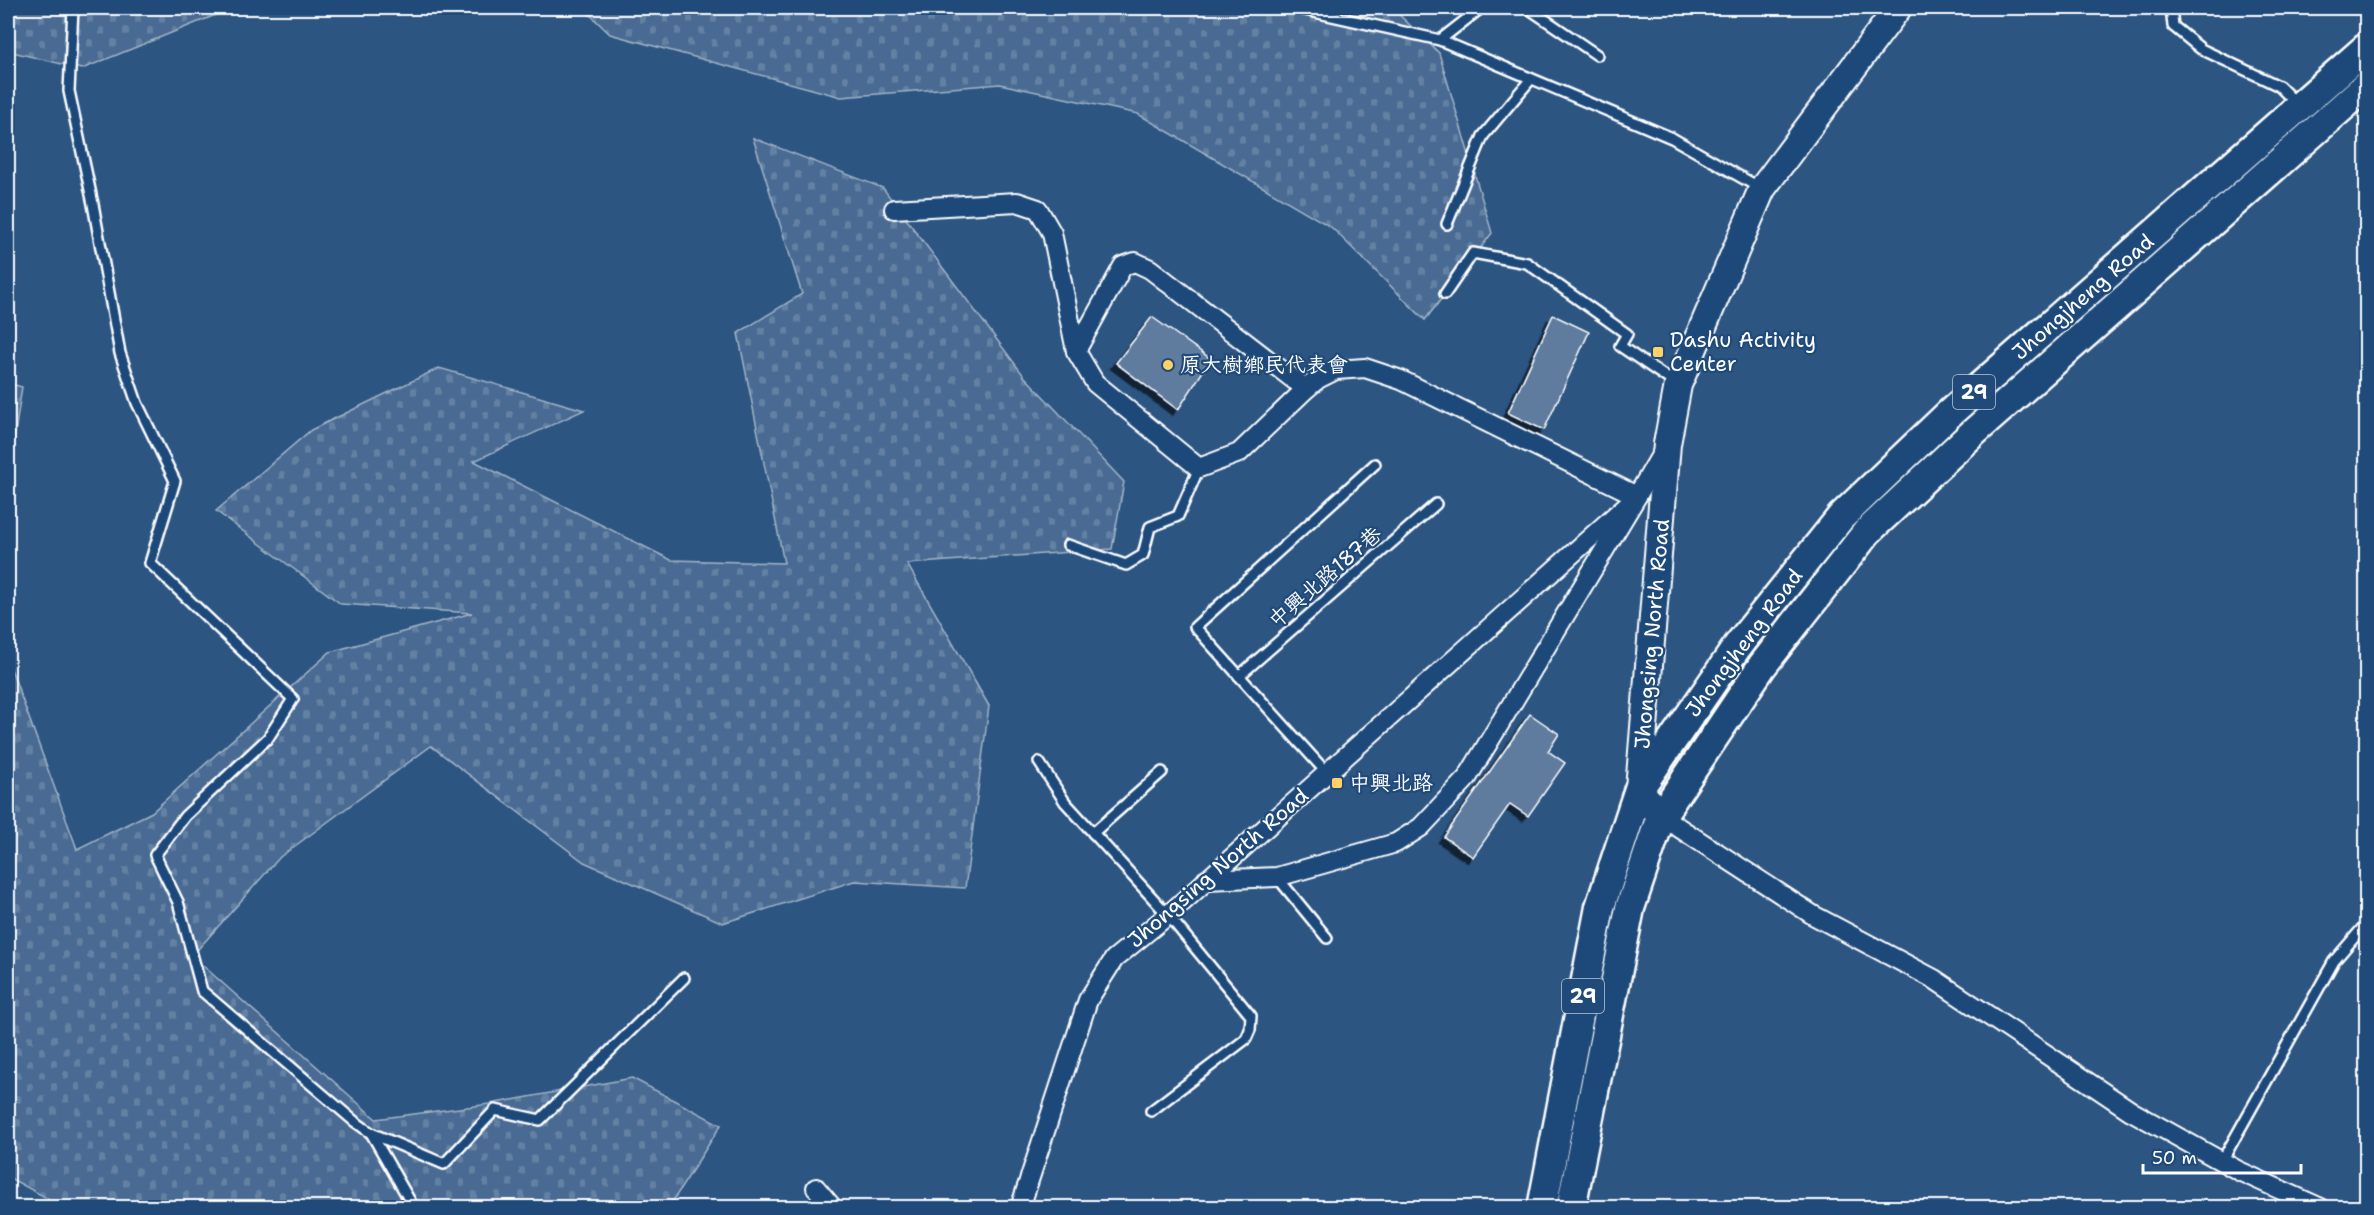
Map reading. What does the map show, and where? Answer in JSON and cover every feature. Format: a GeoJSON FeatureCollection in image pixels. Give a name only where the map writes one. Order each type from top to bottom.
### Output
{"type":"FeatureCollection","features":[{"type":"Feature","properties":{"kind":"main road","name":"Jhongjheng Road"},"geometry":{"type":"LineString","coordinates":[[1639,789],[1738,644],[1841,517],[1951,412],[2367,48]]}},
{"type":"Feature","properties":{"kind":"main road","name":"Jhongjheng Road"},"geometry":{"type":"LineString","coordinates":[[1661,816],[1762,666],[1867,532],[1973,433],[2367,86]]}},
{"type":"Feature","properties":{"kind":"main road","name":"29"},"geometry":{"type":"LineString","coordinates":[[1542,1208],[1600,907],[1639,789]]}},
{"type":"Feature","properties":{"kind":"main road","name":"29"},"geometry":{"type":"LineString","coordinates":[[1571,1208],[1630,908],[1661,816]]}},
{"type":"Feature","properties":{"kind":"street","name":"Jhongsing North Road"},"geometry":{"type":"LineString","coordinates":[[1639,789],[1668,444],[1678,385],[1762,189],[1898,8]]}},
{"type":"Feature","properties":{"kind":"street"},"geometry":{"type":"LineString","coordinates":[[894,209],[1017,202],[1038,209],[1052,233],[1076,351],[1095,383],[1199,468],[1239,453],[1318,379],[1336,370],[1365,368],[1401,381],[1637,496],[1467,778],[1421,827],[1396,843],[1277,877],[1206,880]]}},
{"type":"Feature","properties":{"kind":"street"},"geometry":{"type":"LineString","coordinates":[[1076,351],[1123,266],[1135,262],[1150,269],[1306,389]]}},
{"type":"Feature","properties":{"kind":"street","name":"Jhongsing North Road"},"geometry":{"type":"LineString","coordinates":[[1020,1208],[1088,1000],[1114,959],[1168,915],[1637,496],[1668,444]]}},
{"type":"Feature","properties":{"kind":"street"},"geometry":{"type":"LineString","coordinates":[[1639,789],[1661,816],[1813,915],[1934,979],[2131,1111],[2239,1171],[2321,1208]]}},
{"type":"Feature","properties":{"kind":"street"},"geometry":{"type":"LineString","coordinates":[[816,1188],[833,1208]]}},
{"type":"Feature","properties":{"kind":"lane"},"geometry":{"type":"LineString","coordinates":[[73,8],[69,91],[93,204],[120,353],[137,403],[175,481],[150,563],[292,699],[268,738],[185,816],[155,855],[178,902],[202,991],[354,1121],[371,1133],[444,1164],[495,1110],[540,1120],[684,978]]}},
{"type":"Feature","properties":{"kind":"lane"},"geometry":{"type":"LineString","coordinates":[[1296,8],[1440,40],[1672,138],[1762,189]]}},
{"type":"Feature","properties":{"kind":"lane"},"geometry":{"type":"LineString","coordinates":[[1440,40],[1481,8]]}},
{"type":"Feature","properties":{"kind":"lane"},"geometry":{"type":"LineString","coordinates":[[1528,8],[1597,55]]}},
{"type":"Feature","properties":{"kind":"lane"},"geometry":{"type":"LineString","coordinates":[[2171,8],[2173,26],[2200,49],[2279,86],[2300,106]]}},
{"type":"Feature","properties":{"kind":"lane"},"geometry":{"type":"LineString","coordinates":[[1447,224],[1483,135],[1531,79]]}},
{"type":"Feature","properties":{"kind":"lane"},"geometry":{"type":"LineString","coordinates":[[1445,294],[1473,253],[1527,263],[1628,334],[1620,346],[1678,385]]}},
{"type":"Feature","properties":{"kind":"lane"},"geometry":{"type":"LineString","coordinates":[[1326,772],[1195,627],[1375,464]]}},
{"type":"Feature","properties":{"kind":"lane"},"geometry":{"type":"LineString","coordinates":[[1068,545],[1126,565],[1143,555],[1150,527],[1178,516],[1199,468]]}},
{"type":"Feature","properties":{"kind":"lane","name":"中興北路187巷"},"geometry":{"type":"LineString","coordinates":[[1239,676],[1436,504]]}},
{"type":"Feature","properties":{"kind":"lane"},"geometry":{"type":"LineString","coordinates":[[1039,762],[1065,802],[1168,915],[1251,1016],[1250,1030],[1246,1039],[1151,1111]]}},
{"type":"Feature","properties":{"kind":"lane"},"geometry":{"type":"LineString","coordinates":[[1093,832],[1162,772]]}},
{"type":"Feature","properties":{"kind":"lane"},"geometry":{"type":"LineString","coordinates":[[1277,877],[1327,938]]}},
{"type":"Feature","properties":{"kind":"lane"},"geometry":{"type":"LineString","coordinates":[[2222,1161],[2334,961],[2367,924]]}},
{"type":"Feature","properties":{"kind":"lane"},"geometry":{"type":"LineString","coordinates":[[371,1133],[414,1208]]}},
{"type":"Feature","properties":{"kind":"green space"},"geometry":{"type":"Polygon","coordinates":[[[8,8],[233,8],[82,69],[8,51],[8,8]]]}},
{"type":"Feature","properties":{"kind":"green space"},"geometry":{"type":"Polygon","coordinates":[[[583,8],[1392,8],[1439,53],[1492,233],[1425,320],[1331,227],[1138,114],[1000,84],[841,97],[610,34],[583,8]]]}},
{"type":"Feature","properties":{"kind":"green space"},"geometry":{"type":"Polygon","coordinates":[[[753,138],[883,188],[1024,376],[1124,482],[1112,549],[907,564],[989,706],[965,888],[854,881],[723,923],[584,862],[431,746],[280,857],[192,956],[376,1119],[490,1104],[632,1078],[721,1125],[669,1207],[58,1208],[45,1197],[8,1177],[8,585],[10,666],[77,849],[152,812],[330,652],[472,613],[341,604],[216,511],[311,430],[439,368],[584,410],[474,461],[671,560],[784,563],[738,333],[802,294],[753,138]]]}},
{"type":"Feature","properties":{"kind":"green space"},"geometry":{"type":"Polygon","coordinates":[[[8,383],[22,387],[8,479],[8,383]]]}},
{"type":"Feature","properties":{"kind":"building"},"geometry":{"type":"Polygon","coordinates":[[[1553,315],[1589,332],[1544,430],[1508,413],[1553,315]]]}},
{"type":"Feature","properties":{"kind":"building","name":"原大樹鄉民代表會"},"geometry":{"type":"Polygon","coordinates":[[[1152,317],[1211,359],[1178,410],[1116,363],[1152,317]]]}},
{"type":"Feature","properties":{"kind":"building"},"geometry":{"type":"Polygon","coordinates":[[[1530,714],[1559,734],[1548,751],[1565,763],[1528,816],[1510,804],[1473,857],[1444,837],[1530,714]]]}},
{"type":"Feature","properties":{"kind":"place","name":"Dashu Activity Center"},"geometry":{"type":"Point","coordinates":[1658,352]}},
{"type":"Feature","properties":{"kind":"place","name":"原大樹鄉民代表會"},"geometry":{"type":"Point","coordinates":[1168,365]}},
{"type":"Feature","properties":{"kind":"place","name":"中興北路"},"geometry":{"type":"Point","coordinates":[1337,783]}}]}
